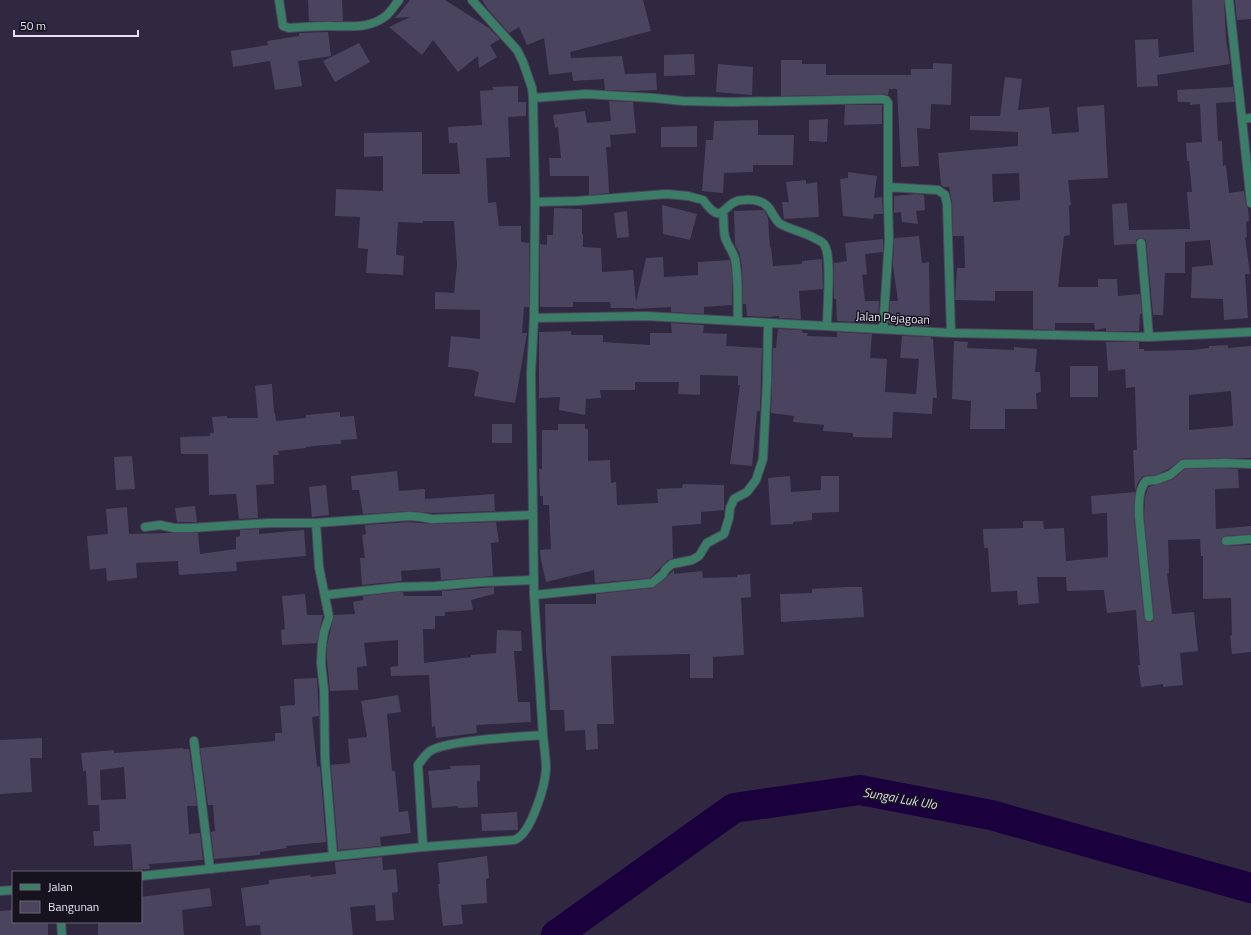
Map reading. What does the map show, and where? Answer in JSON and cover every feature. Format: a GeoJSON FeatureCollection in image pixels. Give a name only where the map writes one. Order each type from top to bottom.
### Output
{"type":"FeatureCollection","features":[{"type":"Feature","properties":{"kind":"street"},"geometry":{"type":"LineString","coordinates":[[279,0],[283,26],[289,28],[330,26],[350,27],[367,24],[383,19],[390,13],[399,0]]}},
{"type":"Feature","properties":{"kind":"street"},"geometry":{"type":"LineString","coordinates":[[142,876],[423,847],[514,840],[521,837],[533,815],[543,790],[546,768],[534,595],[531,374],[534,318],[535,202],[533,98],[532,88],[517,50],[472,0]]}},
{"type":"Feature","properties":{"kind":"street"},"geometry":{"type":"LineString","coordinates":[[1229,0],[1251,203]]}},
{"type":"Feature","properties":{"kind":"street"},"geometry":{"type":"LineString","coordinates":[[533,98],[586,94],[683,101],[732,102],[886,100],[888,103],[889,240],[883,329]]}},
{"type":"Feature","properties":{"kind":"street"},"geometry":{"type":"LineString","coordinates":[[1242,119],[1251,118]]}},
{"type":"Feature","properties":{"kind":"street"},"geometry":{"type":"LineString","coordinates":[[888,187],[938,190],[945,195],[947,204],[952,333]]}},
{"type":"Feature","properties":{"kind":"street"},"geometry":{"type":"LineString","coordinates":[[535,202],[577,201],[666,194],[688,196],[703,200],[713,212],[718,214],[723,212],[731,203],[736,201],[745,200],[763,202],[768,206],[779,222],[816,238],[825,245],[828,275],[827,326]]}},
{"type":"Feature","properties":{"kind":"street"},"geometry":{"type":"LineString","coordinates":[[723,212],[725,237],[735,261],[738,321]]}},
{"type":"Feature","properties":{"kind":"street"},"geometry":{"type":"LineString","coordinates":[[1141,243],[1149,337]]}},
{"type":"Feature","properties":{"kind":"street","name":"Jalan Pejagoan"},"geometry":{"type":"LineString","coordinates":[[534,318],[646,316],[952,333],[1149,337],[1251,332]]}},
{"type":"Feature","properties":{"kind":"street"},"geometry":{"type":"LineString","coordinates":[[534,595],[652,582],[663,574],[672,564],[692,560],[699,556],[707,543],[724,534],[729,518],[730,508],[734,499],[747,492],[756,480],[763,459],[768,322]]}},
{"type":"Feature","properties":{"kind":"street"},"geometry":{"type":"LineString","coordinates":[[1149,617],[1139,516],[1142,485],[1146,481],[1156,480],[1170,474],[1183,464],[1251,464]]}},
{"type":"Feature","properties":{"kind":"street"},"geometry":{"type":"LineString","coordinates":[[145,527],[160,525],[174,528],[190,528],[269,523],[316,523],[410,516],[432,519],[533,515]]}},
{"type":"Feature","properties":{"kind":"street"},"geometry":{"type":"LineString","coordinates":[[316,523],[319,567],[329,617],[324,632],[321,663],[324,690],[325,758],[333,856]]}},
{"type":"Feature","properties":{"kind":"street"},"geometry":{"type":"LineString","coordinates":[[1226,541],[1251,539]]}},
{"type":"Feature","properties":{"kind":"street"},"geometry":{"type":"LineString","coordinates":[[325,595],[398,587],[534,580]]}},
{"type":"Feature","properties":{"kind":"street"},"geometry":{"type":"LineString","coordinates":[[423,847],[418,765],[431,750],[454,744],[543,735]]}},
{"type":"Feature","properties":{"kind":"street"},"geometry":{"type":"LineString","coordinates":[[194,741],[210,869]]}},
{"type":"Feature","properties":{"kind":"street"},"geometry":{"type":"LineString","coordinates":[[0,891],[12,890]]}},
{"type":"Feature","properties":{"kind":"street"},"geometry":{"type":"LineString","coordinates":[[61,923],[62,935]]}},
{"type":"Feature","properties":{"kind":"building"},"geometry":{"type":"Polygon","coordinates":[[[308,0],[342,0],[343,21],[309,21],[308,0]]]}},
{"type":"Feature","properties":{"kind":"building"},"geometry":{"type":"Polygon","coordinates":[[[410,0],[445,0],[489,28],[500,39],[490,45],[497,57],[479,68],[478,56],[458,72],[433,40],[422,55],[389,27],[410,17],[395,18],[410,0]]]}},
{"type":"Feature","properties":{"kind":"building"},"geometry":{"type":"Polygon","coordinates":[[[482,0],[643,0],[651,31],[570,52],[571,58],[622,56],[625,74],[656,73],[657,90],[605,90],[604,79],[573,81],[572,72],[549,75],[544,38],[527,45],[519,27],[509,33],[482,0]]]}},
{"type":"Feature","properties":{"kind":"building"},"geometry":{"type":"Polygon","coordinates":[[[1192,0],[1224,0],[1226,39],[1230,64],[1157,75],[1158,86],[1137,87],[1135,40],[1158,39],[1159,57],[1194,52],[1192,0]]]}},
{"type":"Feature","properties":{"kind":"building"},"geometry":{"type":"Polygon","coordinates":[[[1235,0],[1251,0],[1251,19],[1237,20],[1235,0]]]}},
{"type":"Feature","properties":{"kind":"building"},"geometry":{"type":"Polygon","coordinates":[[[328,32],[331,56],[298,61],[302,86],[275,90],[270,61],[233,67],[231,51],[268,45],[267,41],[299,36],[299,33],[328,32]]]}},
{"type":"Feature","properties":{"kind":"building"},"geometry":{"type":"Polygon","coordinates":[[[359,43],[370,62],[335,82],[323,61],[359,43]]]}},
{"type":"Feature","properties":{"kind":"building"},"geometry":{"type":"Polygon","coordinates":[[[694,54],[695,75],[664,76],[664,55],[694,54]]]}},
{"type":"Feature","properties":{"kind":"building"},"geometry":{"type":"Polygon","coordinates":[[[781,60],[802,60],[802,64],[826,64],[826,75],[911,75],[911,69],[933,69],[933,63],[952,64],[951,105],[931,104],[930,129],[917,128],[919,166],[901,167],[897,89],[889,89],[888,95],[781,96],[781,60]]]}},
{"type":"Feature","properties":{"kind":"building"},"geometry":{"type":"Polygon","coordinates":[[[718,64],[753,67],[752,95],[716,92],[718,64]]]}},
{"type":"Feature","properties":{"kind":"building"},"geometry":{"type":"Polygon","coordinates":[[[1005,77],[1022,79],[1018,110],[1049,107],[1052,134],[1079,132],[1077,107],[1104,105],[1108,178],[1068,180],[1071,205],[1069,205],[1070,235],[1064,236],[1058,287],[1098,287],[1098,279],[1117,279],[1118,296],[1140,294],[1142,314],[1140,314],[1139,331],[1106,331],[1106,328],[1095,330],[1094,323],[1055,323],[1055,330],[1033,329],[1033,291],[995,291],[995,301],[955,300],[957,268],[965,268],[964,236],[953,236],[952,203],[949,187],[944,187],[941,185],[938,153],[1018,146],[1018,132],[970,130],[970,116],[1000,116],[1005,77]],[[1019,173],[992,174],[993,202],[1020,200],[1019,173]]]}},
{"type":"Feature","properties":{"kind":"building"},"geometry":{"type":"Polygon","coordinates":[[[518,86],[518,102],[526,102],[526,116],[508,117],[510,157],[486,158],[488,203],[496,202],[499,226],[521,226],[521,242],[529,243],[529,307],[524,307],[522,333],[527,333],[515,403],[474,396],[479,372],[474,371],[475,370],[448,367],[451,336],[480,339],[480,310],[435,309],[435,292],[454,293],[457,265],[454,221],[423,221],[423,223],[398,222],[396,255],[404,256],[403,275],[366,273],[368,249],[358,248],[360,217],[335,216],[336,189],[383,191],[383,156],[364,157],[364,133],[422,132],[422,174],[460,174],[457,143],[449,143],[448,127],[482,125],[480,91],[494,90],[492,87],[518,86]]]}},
{"type":"Feature","properties":{"kind":"building"},"geometry":{"type":"Polygon","coordinates":[[[1233,87],[1235,102],[1216,103],[1218,141],[1222,141],[1223,166],[1226,165],[1229,193],[1244,191],[1248,208],[1249,221],[1246,222],[1247,237],[1245,237],[1250,274],[1245,274],[1248,318],[1224,320],[1223,299],[1191,298],[1192,267],[1213,265],[1210,240],[1185,242],[1185,273],[1165,273],[1163,315],[1153,315],[1146,240],[1140,238],[1136,240],[1136,244],[1114,245],[1112,204],[1127,203],[1129,230],[1190,229],[1187,192],[1192,192],[1186,143],[1202,142],[1200,104],[1190,105],[1190,102],[1178,102],[1177,90],[1233,87]]]}},
{"type":"Feature","properties":{"kind":"building"},"geometry":{"type":"Polygon","coordinates":[[[609,101],[633,102],[636,133],[610,135],[611,147],[606,147],[609,193],[589,195],[589,176],[550,176],[549,158],[561,158],[558,127],[555,128],[553,115],[585,111],[587,123],[611,121],[609,101]]]}},
{"type":"Feature","properties":{"kind":"building"},"geometry":{"type":"Polygon","coordinates":[[[845,105],[882,105],[882,124],[844,125],[845,105]]]}},
{"type":"Feature","properties":{"kind":"building"},"geometry":{"type":"Polygon","coordinates":[[[828,119],[827,142],[809,141],[809,120],[828,119]]]}},
{"type":"Feature","properties":{"kind":"building"},"geometry":{"type":"Polygon","coordinates":[[[758,120],[758,135],[794,135],[793,165],[753,165],[753,172],[724,173],[723,193],[702,191],[706,140],[713,140],[714,121],[758,120]]]}},
{"type":"Feature","properties":{"kind":"building"},"geometry":{"type":"Polygon","coordinates":[[[697,126],[697,147],[661,147],[661,127],[697,126]]]}},
{"type":"Feature","properties":{"kind":"building"},"geometry":{"type":"Polygon","coordinates":[[[848,172],[877,176],[874,198],[882,197],[883,214],[874,214],[873,219],[843,216],[840,179],[848,178],[848,172]]]}},
{"type":"Feature","properties":{"kind":"building"},"geometry":{"type":"Polygon","coordinates":[[[806,180],[806,184],[817,182],[819,217],[784,219],[782,202],[789,202],[786,182],[806,180]]]}},
{"type":"Feature","properties":{"kind":"building"},"geometry":{"type":"Polygon","coordinates":[[[917,194],[924,195],[925,210],[916,211],[918,224],[902,222],[901,212],[894,213],[894,196],[917,194]]]}},
{"type":"Feature","properties":{"kind":"building"},"geometry":{"type":"Polygon","coordinates":[[[662,205],[697,214],[690,240],[663,234],[662,205]]]}},
{"type":"Feature","properties":{"kind":"building"},"geometry":{"type":"Polygon","coordinates":[[[554,208],[582,209],[583,247],[601,248],[602,272],[633,270],[636,302],[646,258],[663,257],[664,277],[698,275],[698,262],[730,260],[732,275],[732,305],[704,307],[704,314],[671,312],[671,307],[634,309],[611,308],[610,302],[573,302],[573,307],[540,307],[540,244],[547,245],[547,235],[553,235],[554,208]]]}},
{"type":"Feature","properties":{"kind":"building"},"geometry":{"type":"Polygon","coordinates":[[[764,210],[768,218],[773,266],[802,264],[802,261],[822,259],[823,289],[799,291],[801,319],[779,318],[779,316],[747,316],[746,304],[743,304],[742,266],[739,252],[735,245],[734,211],[764,210]]]}},
{"type":"Feature","properties":{"kind":"building"},"geometry":{"type":"Polygon","coordinates":[[[627,211],[629,237],[617,238],[614,213],[627,211]]]}},
{"type":"Feature","properties":{"kind":"building"},"geometry":{"type":"Polygon","coordinates":[[[919,236],[922,263],[929,262],[930,326],[889,324],[890,301],[898,301],[893,266],[894,238],[919,236]]]}},
{"type":"Feature","properties":{"kind":"building"},"geometry":{"type":"Polygon","coordinates":[[[883,239],[883,252],[865,254],[867,274],[862,275],[865,301],[879,301],[878,323],[837,321],[836,299],[834,299],[834,263],[847,261],[845,243],[883,239]]]}},
{"type":"Feature","properties":{"kind":"building"},"geometry":{"type":"Polygon","coordinates":[[[671,323],[704,325],[703,333],[727,334],[726,346],[762,348],[760,411],[757,411],[752,466],[730,464],[740,385],[738,385],[738,376],[700,375],[700,395],[678,394],[679,382],[635,382],[635,390],[600,390],[601,398],[586,399],[585,415],[559,410],[560,397],[539,398],[539,332],[571,331],[571,335],[603,335],[603,342],[650,345],[650,333],[672,333],[671,323]]]}},
{"type":"Feature","properties":{"kind":"building"},"geometry":{"type":"Polygon","coordinates":[[[778,329],[802,330],[803,333],[808,333],[807,336],[837,337],[837,332],[872,334],[870,358],[887,359],[885,392],[916,394],[919,359],[900,358],[902,336],[931,337],[931,339],[933,339],[937,398],[933,398],[932,414],[893,412],[892,438],[853,437],[853,433],[823,431],[824,425],[793,422],[794,416],[771,413],[773,348],[776,348],[778,329]]]}},
{"type":"Feature","properties":{"kind":"building"},"geometry":{"type":"Polygon","coordinates":[[[954,341],[968,342],[967,348],[1014,350],[1014,347],[1037,349],[1035,372],[1040,372],[1041,392],[1036,393],[1037,409],[1005,409],[1005,429],[970,429],[971,401],[952,399],[954,341]]]}},
{"type":"Feature","properties":{"kind":"building"},"geometry":{"type":"Polygon","coordinates":[[[1106,342],[1139,342],[1139,349],[1144,349],[1144,351],[1192,350],[1209,348],[1209,346],[1228,345],[1228,348],[1251,346],[1251,458],[1182,459],[1167,470],[1155,475],[1143,476],[1138,482],[1135,491],[1133,450],[1137,450],[1135,387],[1126,388],[1125,369],[1108,371],[1106,342]],[[1231,391],[1189,395],[1189,430],[1233,426],[1231,391]]]}},
{"type":"Feature","properties":{"kind":"building"},"geometry":{"type":"Polygon","coordinates":[[[1070,366],[1098,366],[1098,397],[1070,397],[1070,366]]]}},
{"type":"Feature","properties":{"kind":"building"},"geometry":{"type":"Polygon","coordinates":[[[272,384],[276,421],[306,418],[306,415],[340,412],[340,417],[354,416],[357,439],[341,440],[341,444],[278,451],[279,455],[273,455],[274,484],[256,485],[258,518],[239,519],[236,494],[209,495],[208,454],[181,454],[180,437],[210,436],[210,433],[214,433],[212,417],[227,416],[227,418],[258,418],[255,386],[272,384]]]}},
{"type":"Feature","properties":{"kind":"building"},"geometry":{"type":"Polygon","coordinates":[[[492,424],[512,424],[512,443],[492,443],[492,424]]]}},
{"type":"Feature","properties":{"kind":"building"},"geometry":{"type":"Polygon","coordinates":[[[558,424],[585,424],[585,429],[588,429],[588,461],[610,460],[611,483],[616,482],[617,505],[658,503],[657,489],[682,488],[683,484],[724,485],[724,510],[701,512],[701,524],[672,526],[673,558],[668,560],[650,578],[595,583],[594,570],[546,582],[540,550],[551,549],[549,505],[543,505],[543,496],[540,496],[539,469],[542,469],[542,430],[558,430],[558,424]]]}},
{"type":"Feature","properties":{"kind":"building"},"geometry":{"type":"Polygon","coordinates":[[[132,456],[135,489],[116,490],[114,457],[132,456]]]}},
{"type":"Feature","properties":{"kind":"building"},"geometry":{"type":"Polygon","coordinates":[[[1185,469],[1238,469],[1239,488],[1215,489],[1216,529],[1251,526],[1251,534],[1225,536],[1221,541],[1222,544],[1226,546],[1251,545],[1251,652],[1232,654],[1230,636],[1232,635],[1231,598],[1203,599],[1203,556],[1201,556],[1200,539],[1168,540],[1169,573],[1167,573],[1172,614],[1194,612],[1198,651],[1180,653],[1183,685],[1163,687],[1163,684],[1141,687],[1138,665],[1140,665],[1136,610],[1107,613],[1104,590],[1067,591],[1066,577],[1037,577],[1039,603],[1018,605],[1017,591],[991,592],[988,548],[984,548],[983,529],[1023,528],[1023,521],[1043,521],[1044,529],[1064,528],[1066,561],[1108,557],[1107,513],[1092,514],[1091,496],[1135,492],[1134,516],[1144,618],[1146,622],[1152,622],[1154,616],[1144,516],[1145,498],[1148,487],[1172,480],[1185,469]]]}},
{"type":"Feature","properties":{"kind":"building"},"geometry":{"type":"Polygon","coordinates":[[[397,471],[399,491],[425,489],[425,499],[494,494],[495,511],[432,513],[410,511],[363,514],[359,490],[352,490],[351,476],[397,471]]]}},
{"type":"Feature","properties":{"kind":"building"},"geometry":{"type":"Polygon","coordinates":[[[790,476],[791,492],[821,490],[821,476],[839,476],[839,512],[812,513],[812,520],[793,522],[793,524],[771,525],[768,478],[790,476]]]}},
{"type":"Feature","properties":{"kind":"building"},"geometry":{"type":"Polygon","coordinates":[[[326,485],[329,515],[312,517],[309,487],[326,485]]]}},
{"type":"Feature","properties":{"kind":"building"},"geometry":{"type":"Polygon","coordinates":[[[195,506],[197,522],[177,522],[175,508],[195,506]]]}},
{"type":"Feature","properties":{"kind":"building"},"geometry":{"type":"Polygon","coordinates":[[[127,507],[129,534],[198,533],[200,554],[236,549],[236,537],[240,536],[240,530],[259,529],[259,534],[304,530],[306,556],[236,562],[237,571],[179,575],[178,561],[136,563],[137,578],[107,581],[106,568],[90,570],[87,536],[108,534],[106,509],[127,507]]]}},
{"type":"Feature","properties":{"kind":"building"},"geometry":{"type":"Polygon","coordinates":[[[410,522],[432,524],[496,522],[499,542],[491,543],[493,576],[441,580],[440,568],[401,571],[402,581],[362,585],[360,558],[365,558],[362,535],[366,534],[365,525],[410,522]]]}},
{"type":"Feature","properties":{"kind":"building"},"geometry":{"type":"Polygon","coordinates":[[[674,570],[674,574],[702,571],[703,578],[737,577],[737,575],[750,574],[751,597],[741,598],[744,655],[713,657],[713,678],[690,678],[690,654],[611,656],[614,724],[597,724],[598,749],[586,750],[585,730],[565,731],[564,710],[550,710],[546,652],[545,604],[596,604],[596,594],[653,588],[674,570]]]}},
{"type":"Feature","properties":{"kind":"building"},"geometry":{"type":"Polygon","coordinates":[[[494,587],[494,594],[471,600],[473,610],[445,612],[445,616],[435,616],[435,629],[423,629],[424,663],[471,657],[471,655],[496,653],[497,630],[521,631],[522,651],[514,651],[518,702],[530,702],[531,722],[476,725],[477,733],[436,738],[435,726],[432,727],[429,675],[391,676],[390,667],[398,666],[398,640],[364,643],[367,666],[357,667],[358,690],[330,691],[327,645],[334,615],[355,614],[353,602],[363,600],[363,596],[398,592],[403,592],[404,596],[442,596],[442,591],[494,587]]]}},
{"type":"Feature","properties":{"kind":"building"},"geometry":{"type":"Polygon","coordinates":[[[862,587],[864,617],[781,622],[780,594],[812,593],[812,589],[862,587]]]}},
{"type":"Feature","properties":{"kind":"building"},"geometry":{"type":"Polygon","coordinates":[[[305,594],[307,615],[323,615],[317,643],[282,645],[281,630],[285,629],[282,596],[305,594]]]}},
{"type":"Feature","properties":{"kind":"building"},"geometry":{"type":"Polygon","coordinates":[[[317,678],[319,716],[312,717],[317,767],[320,766],[326,842],[286,846],[287,848],[260,852],[260,855],[214,859],[211,832],[215,831],[213,805],[208,805],[200,748],[275,741],[275,733],[282,733],[280,706],[295,705],[294,679],[317,678]]]}},
{"type":"Feature","properties":{"kind":"building"},"geometry":{"type":"Polygon","coordinates":[[[398,695],[401,712],[387,714],[392,771],[395,771],[399,812],[408,811],[411,833],[380,837],[381,846],[338,850],[331,765],[350,763],[348,739],[367,737],[361,701],[398,695]]]}},
{"type":"Feature","properties":{"kind":"building"},"geometry":{"type":"Polygon","coordinates":[[[42,738],[42,758],[30,758],[32,792],[0,794],[0,740],[42,738]]]}},
{"type":"Feature","properties":{"kind":"building"},"geometry":{"type":"Polygon","coordinates":[[[183,748],[189,749],[197,806],[187,806],[189,834],[200,833],[203,860],[149,864],[150,869],[133,870],[131,844],[94,846],[93,831],[100,831],[99,805],[88,805],[86,771],[83,771],[81,753],[114,750],[114,753],[183,748]],[[124,767],[100,770],[101,800],[126,799],[124,767]]]}},
{"type":"Feature","properties":{"kind":"building"},"geometry":{"type":"Polygon","coordinates":[[[480,765],[480,781],[477,781],[478,807],[458,808],[458,806],[432,808],[428,771],[451,769],[450,766],[480,765]]]}},
{"type":"Feature","properties":{"kind":"building"},"geometry":{"type":"Polygon","coordinates":[[[517,812],[518,830],[482,831],[481,814],[517,812]]]}},
{"type":"Feature","properties":{"kind":"building"},"geometry":{"type":"Polygon","coordinates":[[[487,856],[489,878],[486,879],[487,903],[461,905],[463,924],[443,926],[438,884],[440,884],[438,863],[487,856]]]}},
{"type":"Feature","properties":{"kind":"building"},"geometry":{"type":"Polygon","coordinates":[[[382,857],[383,870],[396,869],[398,892],[392,893],[394,920],[376,921],[375,905],[350,907],[353,935],[261,935],[260,925],[246,926],[241,888],[269,884],[269,880],[310,875],[311,877],[336,874],[335,862],[382,857]]]}},
{"type":"Feature","properties":{"kind":"building"},"geometry":{"type":"Polygon","coordinates":[[[210,888],[212,906],[182,910],[184,935],[98,935],[98,923],[142,923],[142,897],[210,888]]]}},
{"type":"Feature","properties":{"kind":"building"},"geometry":{"type":"Polygon","coordinates":[[[12,910],[12,923],[48,923],[48,935],[0,935],[0,911],[12,910]]]}},
{"type":"Feature","properties":{"kind":"waterway","name":"Sungai Luk Ulo"},"geometry":{"type":"LineString","coordinates":[[556,935],[734,808],[860,790],[991,815],[1251,888]]}}]}
